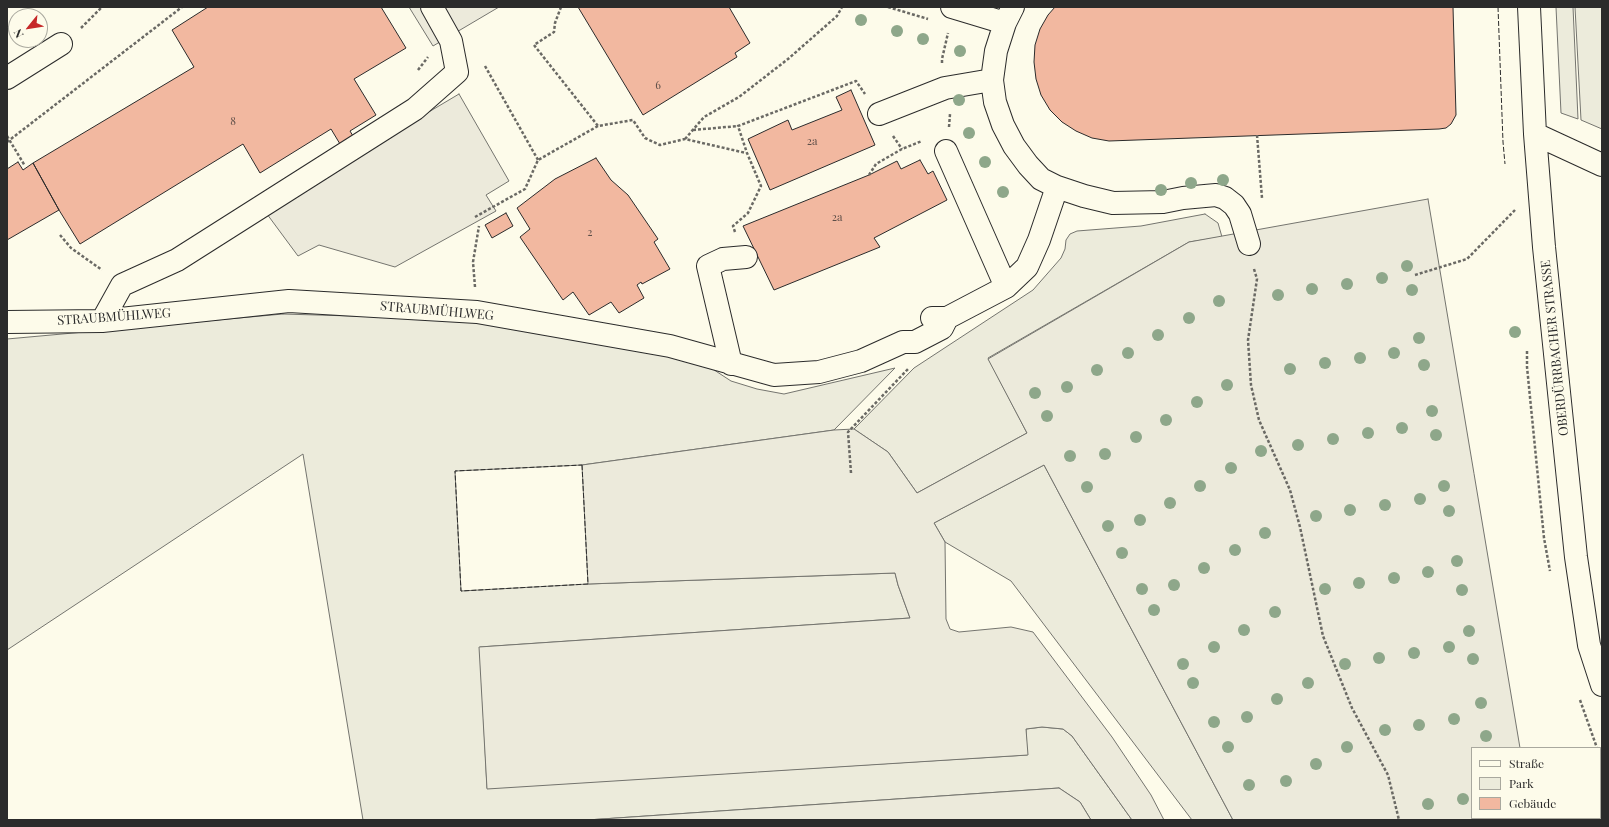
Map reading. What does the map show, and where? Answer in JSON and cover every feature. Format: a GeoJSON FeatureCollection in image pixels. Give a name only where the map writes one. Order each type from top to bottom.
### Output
{"type":"FeatureCollection","features":[{"type":"Feature","properties":{"kind":"street"},"geometry":{"type":"LineString","coordinates":[[102,321],[122,285],[177,260],[415,109],[457,72],[451,41],[432,7]]}},
{"type":"Feature","properties":{"kind":"street"},"geometry":{"type":"LineString","coordinates":[[952,7],[1009,15],[996,51],[992,80],[995,102],[1003,125],[1014,146],[1028,165],[1041,178],[1057,187],[1084,196],[1113,203],[1163,202],[1183,198],[1216,195],[1225,198],[1234,205],[1240,214],[1249,244]]}},
{"type":"Feature","properties":{"kind":"street","name":"OBERDÜRRBACHER STRASSE"},"geometry":{"type":"LineString","coordinates":[[1529,7],[1535,134],[1544,247],[1576,557],[1589,645],[1602,685]]}},
{"type":"Feature","properties":{"kind":"street"},"geometry":{"type":"LineString","coordinates":[[7,78],[61,44]]}},
{"type":"Feature","properties":{"kind":"street"},"geometry":{"type":"LineString","coordinates":[[879,114],[945,88],[992,80]]}},
{"type":"Feature","properties":{"kind":"street"},"geometry":{"type":"LineString","coordinates":[[1535,134],[1602,165]]}},
{"type":"Feature","properties":{"kind":"street"},"geometry":{"type":"LineString","coordinates":[[946,151],[1006,287]]}},
{"type":"Feature","properties":{"kind":"street","name":"STRAUBMÜHLWEG"},"geometry":{"type":"LineString","coordinates":[[7,322],[102,321],[289,301],[477,312],[670,346],[774,376],[819,372],[861,361],[903,342],[908,331],[932,318],[947,318],[1006,287],[1027,267],[1039,240],[1057,187]]}},
{"type":"Feature","properties":{"kind":"street"},"geometry":{"type":"LineString","coordinates":[[732,364],[708,266],[723,259],[746,257]]}},
{"type":"Feature","properties":{"kind":"path"},"geometry":{"type":"LineString","coordinates":[[8,141],[182,7]]}},
{"type":"Feature","properties":{"kind":"path"},"geometry":{"type":"LineString","coordinates":[[561,7],[555,22],[554,32],[534,45],[598,126]]}},
{"type":"Feature","properties":{"kind":"path"},"geometry":{"type":"LineString","coordinates":[[685,139],[704,117],[739,97],[788,59],[836,16],[842,7]]}},
{"type":"Feature","properties":{"kind":"path"},"geometry":{"type":"LineString","coordinates":[[888,7],[929,19]]}},
{"type":"Feature","properties":{"kind":"path"},"geometry":{"type":"LineString","coordinates":[[942,59],[946,45]]}},
{"type":"Feature","properties":{"kind":"path"},"geometry":{"type":"LineString","coordinates":[[417,72],[430,53]]}},
{"type":"Feature","properties":{"kind":"path"},"geometry":{"type":"LineString","coordinates":[[485,66],[538,160]]}},
{"type":"Feature","properties":{"kind":"path"},"geometry":{"type":"LineString","coordinates":[[693,130],[738,126],[856,81]]}},
{"type":"Feature","properties":{"kind":"path"},"geometry":{"type":"LineString","coordinates":[[475,217],[525,189],[538,160],[598,126],[633,120],[645,138],[660,145],[685,139],[747,153]]}},
{"type":"Feature","properties":{"kind":"path"},"geometry":{"type":"LineString","coordinates":[[738,126],[747,153],[761,186],[748,213],[733,226],[746,257]]}},
{"type":"Feature","properties":{"kind":"path"},"geometry":{"type":"LineString","coordinates":[[1257,135],[1261,195]]}},
{"type":"Feature","properties":{"kind":"path"},"geometry":{"type":"LineString","coordinates":[[7,136],[8,141],[25,166]]}},
{"type":"Feature","properties":{"kind":"path"},"geometry":{"type":"LineString","coordinates":[[869,175],[876,164],[902,149],[901,146]]}},
{"type":"Feature","properties":{"kind":"path"},"geometry":{"type":"LineString","coordinates":[[1415,276],[1467,260],[1540,184]]}},
{"type":"Feature","properties":{"kind":"path"},"geometry":{"type":"LineString","coordinates":[[473,262],[480,226]]}},
{"type":"Feature","properties":{"kind":"path"},"geometry":{"type":"LineString","coordinates":[[60,235],[71,248],[122,285]]}},
{"type":"Feature","properties":{"kind":"path"},"geometry":{"type":"LineString","coordinates":[[1249,244],[1257,279],[1248,340],[1251,385],[1259,420],[1290,490],[1300,527],[1323,636],[1352,708],[1388,775],[1399,820]]}},
{"type":"Feature","properties":{"kind":"path"},"geometry":{"type":"LineString","coordinates":[[851,473],[848,432],[913,364]]}},
{"type":"Feature","properties":{"kind":"green space"},"geometry":{"type":"Polygon","coordinates":[[[1556,7],[1573,7],[1578,119],[1561,113],[1556,7]]]}},
{"type":"Feature","properties":{"kind":"green space"},"geometry":{"type":"Polygon","coordinates":[[[1575,7],[1602,7],[1602,129],[1581,120],[1575,7]]]}},
{"type":"Feature","properties":{"kind":"green space"},"geometry":{"type":"Polygon","coordinates":[[[1205,214],[1218,223],[1222,237],[1189,242],[988,358],[1027,433],[917,493],[888,452],[854,429],[914,368],[1033,290],[1061,258],[1065,249],[1066,240],[1070,234],[1077,231],[1141,226],[1205,214]]]}},
{"type":"Feature","properties":{"kind":"green space"},"geometry":{"type":"Polygon","coordinates":[[[283,314],[454,319],[622,345],[705,364],[731,381],[757,389],[784,394],[895,368],[834,430],[582,465],[455,471],[461,591],[588,584],[895,573],[910,618],[480,647],[487,788],[1027,755],[1026,729],[1042,727],[1063,729],[1072,736],[1132,820],[1091,820],[1080,802],[1059,788],[587,820],[363,820],[303,454],[7,650],[7,339],[283,314]]]}},
{"type":"Feature","properties":{"kind":"green space"},"geometry":{"type":"Polygon","coordinates":[[[1044,465],[1233,820],[1192,820],[1011,581],[945,542],[934,523],[1044,465]]]}},
{"type":"Feature","properties":{"kind":"shaded area"},"geometry":{"type":"Polygon","coordinates":[[[409,7],[499,7],[433,46],[409,7]]]}},
{"type":"Feature","properties":{"kind":"shaded area"},"geometry":{"type":"Polygon","coordinates":[[[459,94],[509,181],[486,195],[496,211],[395,267],[319,245],[298,256],[264,210],[459,94]]]}},
{"type":"Feature","properties":{"kind":"shaded area"},"geometry":{"type":"Polygon","coordinates":[[[1428,199],[1520,747],[1471,747],[1471,819],[1532,820],[1233,820],[1044,465],[934,523],[945,542],[946,619],[950,629],[959,632],[1011,627],[1033,632],[1112,737],[1151,795],[1164,820],[1132,820],[1072,736],[1063,729],[1042,727],[1026,729],[1028,755],[487,789],[479,647],[910,618],[895,573],[588,584],[582,465],[834,430],[854,429],[888,452],[917,493],[1027,433],[988,359],[1189,242],[1428,199]]]}},
{"type":"Feature","properties":{"kind":"shaded area"},"geometry":{"type":"Polygon","coordinates":[[[1059,788],[1080,802],[1091,820],[587,820],[1059,788]]]}},
{"type":"Feature","properties":{"kind":"building"},"geometry":{"type":"Polygon","coordinates":[[[208,7],[381,7],[406,48],[354,79],[376,115],[350,131],[353,136],[340,144],[331,129],[260,173],[243,144],[80,244],[33,163],[194,67],[172,30],[208,7]]]}},
{"type":"Feature","properties":{"kind":"building"},"geometry":{"type":"Polygon","coordinates":[[[578,7],[729,7],[750,43],[735,53],[737,57],[643,115],[578,7]]]}},
{"type":"Feature","properties":{"kind":"building"},"geometry":{"type":"Polygon","coordinates":[[[1055,7],[1453,7],[1456,115],[1451,124],[1446,128],[1439,129],[1109,141],[1092,138],[1076,131],[1062,122],[1050,110],[1041,95],[1036,79],[1034,62],[1035,45],[1040,29],[1048,15],[1055,7]]]}},
{"type":"Feature","properties":{"kind":"building"},"geometry":{"type":"Polygon","coordinates":[[[851,90],[875,145],[770,190],[748,139],[788,120],[792,130],[842,110],[836,97],[851,90]]]}},
{"type":"Feature","properties":{"kind":"building"},"geometry":{"type":"Polygon","coordinates":[[[596,158],[611,180],[628,195],[658,239],[654,242],[670,269],[642,284],[641,282],[637,285],[644,298],[619,313],[611,302],[589,315],[573,292],[563,300],[520,237],[530,229],[517,208],[555,179],[596,158]]]}},
{"type":"Feature","properties":{"kind":"building"},"geometry":{"type":"Polygon","coordinates":[[[920,160],[928,174],[933,171],[947,200],[874,238],[880,247],[774,290],[743,226],[869,175],[897,161],[901,169],[920,160]]]}},
{"type":"Feature","properties":{"kind":"building"},"geometry":{"type":"Polygon","coordinates":[[[18,162],[23,170],[33,163],[59,210],[7,240],[7,169],[18,162]]]}},
{"type":"Feature","properties":{"kind":"building"},"geometry":{"type":"Polygon","coordinates":[[[506,213],[513,226],[492,238],[485,225],[506,213]]]}},
{"type":"Feature","properties":{"kind":"fence"},"geometry":{"type":"LineString","coordinates":[[1498,7],[1505,164]]}},
{"type":"Feature","properties":{"kind":"fence"},"geometry":{"type":"LineString","coordinates":[[582,465],[588,584],[461,591],[455,471],[582,465]]}}]}
